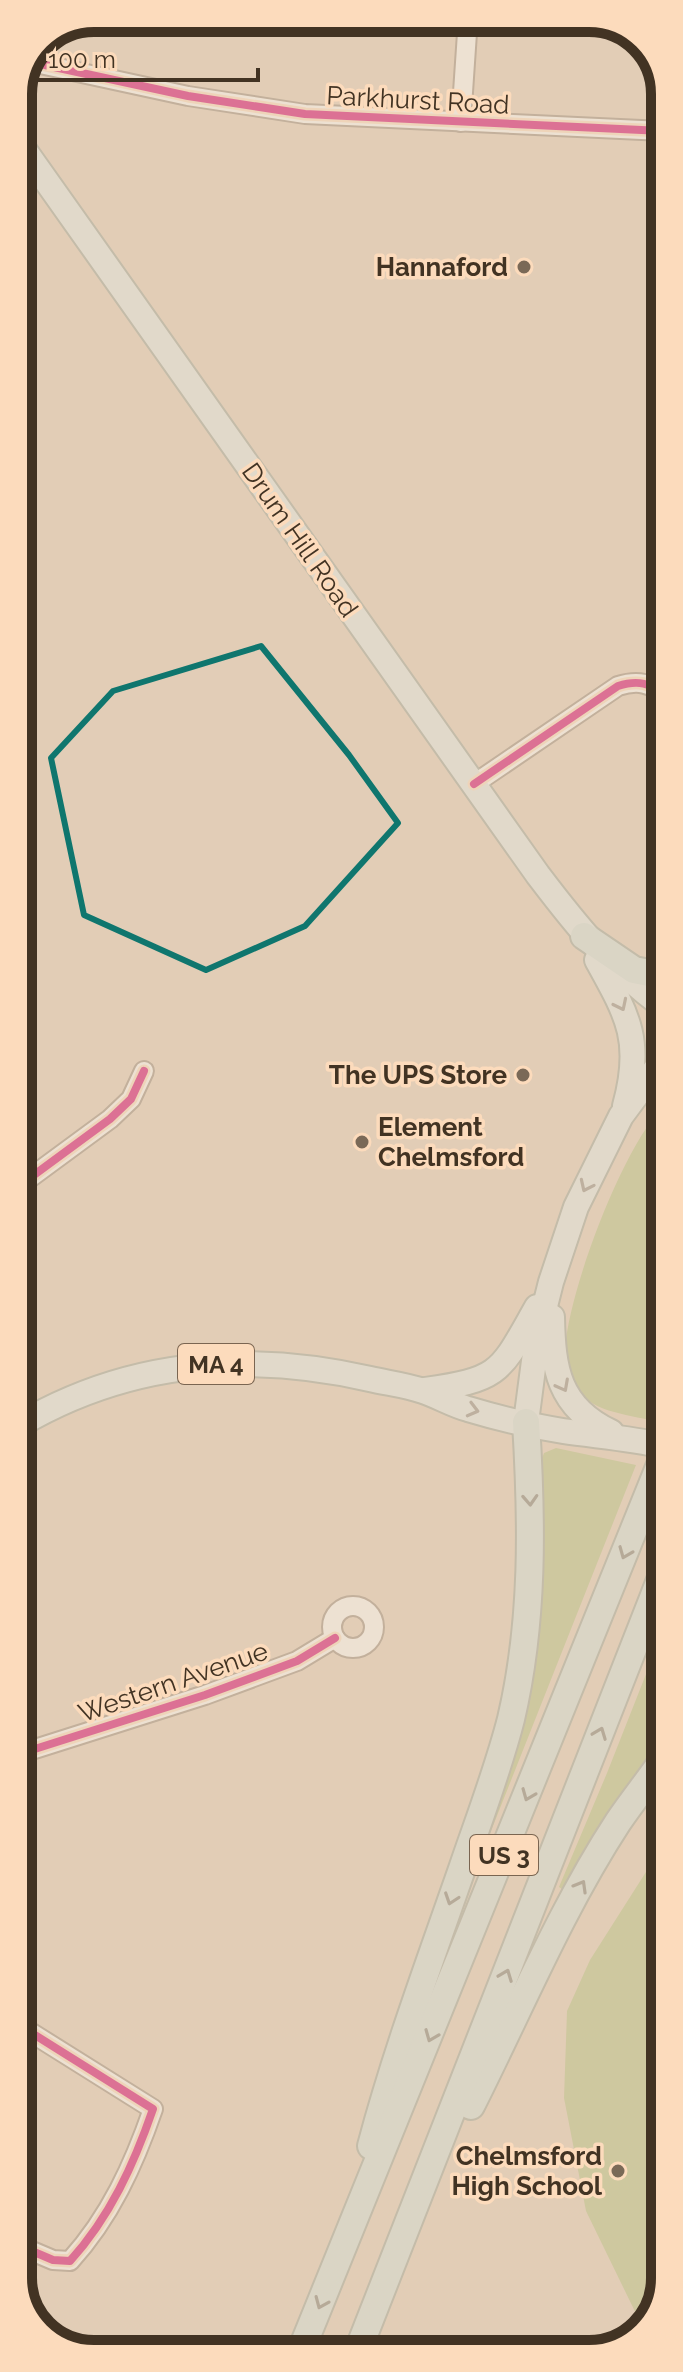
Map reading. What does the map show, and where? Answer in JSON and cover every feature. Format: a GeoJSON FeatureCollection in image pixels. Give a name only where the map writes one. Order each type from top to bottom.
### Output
{"type":"FeatureCollection","features":[{"type":"Feature","properties":{"kind":"highway"},"geometry":{"type":"LineString","coordinates":[[584,936],[634,970],[651,973]]}},
{"type":"Feature","properties":{"kind":"highway"},"geometry":{"type":"LineString","coordinates":[[342,2254],[388,2084],[488,1795],[511,1719],[526,1624],[532,1526],[526,1422]]}},
{"type":"Feature","properties":{"kind":"highway","name":"US 3"},"geometry":{"type":"LineString","coordinates":[[306,2340],[651,1487]]}},
{"type":"Feature","properties":{"kind":"highway","name":"US 3"},"geometry":{"type":"LineString","coordinates":[[362,2340],[651,1603]]}},
{"type":"Feature","properties":{"kind":"highway"},"geometry":{"type":"LineString","coordinates":[[397,2256],[530,1981],[618,1823],[651,1777]]}},
{"type":"Feature","properties":{"kind":"main road","name":"Drum Hill Road"},"geometry":{"type":"LineString","coordinates":[[32,161],[584,936],[625,1010],[632,1031],[632,1067],[621,1116]]}},
{"type":"Feature","properties":{"kind":"main road","name":"Drum Hill Road"},"geometry":{"type":"LineString","coordinates":[[584,936],[651,996]]}},
{"type":"Feature","properties":{"kind":"main road"},"geometry":{"type":"LineString","coordinates":[[621,1116],[651,1076]]}},
{"type":"Feature","properties":{"kind":"main road","name":"MA 4"},"geometry":{"type":"LineString","coordinates":[[422,1391],[480,1380],[506,1361],[551,1282],[576,1207],[621,1116],[651,1094]]}},
{"type":"Feature","properties":{"kind":"main road"},"geometry":{"type":"LineString","coordinates":[[526,1422],[537,1338],[551,1282]]}},
{"type":"Feature","properties":{"kind":"main road"},"geometry":{"type":"LineString","coordinates":[[551,1282],[553,1353],[562,1388],[583,1414],[600,1427],[627,1437]]}},
{"type":"Feature","properties":{"kind":"main road","name":"MA 4"},"geometry":{"type":"LineString","coordinates":[[32,1417],[116,1381],[165,1370],[234,1362],[291,1364],[342,1372],[422,1391],[466,1409],[562,1431],[627,1437],[651,1443]]}},
{"type":"Feature","properties":{"kind":"street"},"geometry":{"type":"LineString","coordinates":[[461,122],[467,32]]}},
{"type":"Feature","properties":{"kind":"street","name":"Parkhurst Road"},"geometry":{"type":"LineString","coordinates":[[40,64],[269,110],[336,117],[651,130]]}},
{"type":"Feature","properties":{"kind":"street"},"geometry":{"type":"LineString","coordinates":[[474,784],[613,689],[635,682],[651,689]]}},
{"type":"Feature","properties":{"kind":"street"},"geometry":{"type":"LineString","coordinates":[[32,1176],[110,1119],[131,1099],[144,1071]]}},
{"type":"Feature","properties":{"kind":"street","name":"Western Avenue"},"geometry":{"type":"LineString","coordinates":[[32,1750],[205,1695],[297,1661],[335,1638]]}},
{"type":"Feature","properties":{"kind":"street"},"geometry":{"type":"LineString","coordinates":[[32,2033],[153,2109],[133,2166],[89,2240],[70,2261],[53,2260],[32,2251]]}},
{"type":"Feature","properties":{"kind":"highlighted area"},"geometry":{"type":"Polygon","coordinates":[[[261,646],[349,755],[398,823],[305,926],[206,970],[84,915],[51,758],[113,691],[261,646]]]}},
{"type":"Feature","properties":{"kind":"green space"},"geometry":{"type":"Polygon","coordinates":[[[651,1122],[651,1420],[609,1410],[588,1401],[571,1380],[565,1352],[569,1322],[587,1256],[616,1185],[651,1122]]]}},
{"type":"Feature","properties":{"kind":"green space"},"geometry":{"type":"Polygon","coordinates":[[[556,1448],[636,1465],[447,1942],[539,1604],[543,1543],[541,1461],[544,1453],[556,1448]]]}},
{"type":"Feature","properties":{"kind":"green space"},"geometry":{"type":"Polygon","coordinates":[[[651,1661],[651,1751],[565,1891],[559,1887],[651,1661]]]}},
{"type":"Feature","properties":{"kind":"green space"},"geometry":{"type":"Polygon","coordinates":[[[651,1864],[651,2278],[646,2302],[638,2317],[586,2211],[564,2098],[567,2011],[590,1960],[651,1864]]]}},
{"type":"Feature","properties":{"kind":"cycle path"},"geometry":{"type":"LineString","coordinates":[[40,64],[188,96],[305,114],[651,130]]}},
{"type":"Feature","properties":{"kind":"cycle path"},"geometry":{"type":"LineString","coordinates":[[474,784],[618,686],[632,683],[651,687]]}},
{"type":"Feature","properties":{"kind":"cycle path"},"geometry":{"type":"LineString","coordinates":[[32,1176],[110,1119],[131,1099],[144,1071]]}},
{"type":"Feature","properties":{"kind":"cycle path"},"geometry":{"type":"LineString","coordinates":[[32,1750],[205,1695],[297,1661],[335,1638]]}},
{"type":"Feature","properties":{"kind":"cycle path"},"geometry":{"type":"LineString","coordinates":[[32,2033],[153,2109],[138,2150],[109,2208],[70,2261],[53,2260],[32,2251]]}},
{"type":"Feature","properties":{"kind":"place","name":"Hannaford"},"geometry":{"type":"Point","coordinates":[524,267]}},
{"type":"Feature","properties":{"kind":"place","name":"The UPS Store"},"geometry":{"type":"Point","coordinates":[523,1075]}},
{"type":"Feature","properties":{"kind":"place","name":"Element Chelmsford"},"geometry":{"type":"Point","coordinates":[362,1142]}},
{"type":"Feature","properties":{"kind":"place","name":"Chelmsford High School"},"geometry":{"type":"Point","coordinates":[618,2171]}}]}
